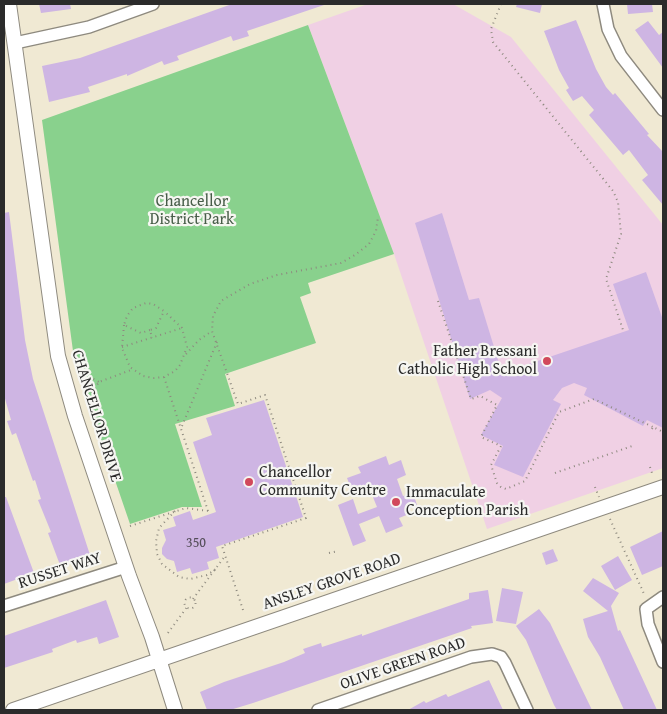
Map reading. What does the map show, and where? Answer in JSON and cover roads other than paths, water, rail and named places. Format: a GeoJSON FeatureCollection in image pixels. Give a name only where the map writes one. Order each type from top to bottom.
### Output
{"type":"FeatureCollection","features":[{"type":"Feature","properties":{"kind":"street","name":"CHANCELLOR DRIVE"},"geometry":{"type":"LineString","coordinates":[[10,4],[58,356],[174,710]]}},
{"type":"Feature","properties":{"kind":"street"},"geometry":{"type":"LineString","coordinates":[[15,43],[89,27],[153,4]]}},
{"type":"Feature","properties":{"kind":"street"},"geometry":{"type":"LineString","coordinates":[[603,4],[608,29],[621,56],[663,110]]}},
{"type":"Feature","properties":{"kind":"street","name":"ANSLEY GROVE ROAD"},"geometry":{"type":"LineString","coordinates":[[13,710],[663,487]]}},
{"type":"Feature","properties":{"kind":"street","name":"RUSSET WAY"},"geometry":{"type":"LineString","coordinates":[[4,606],[126,567]]}},
{"type":"Feature","properties":{"kind":"street"},"geometry":{"type":"LineString","coordinates":[[663,597],[646,609],[648,624],[663,662]]}},
{"type":"Feature","properties":{"kind":"street","name":"OLIVE GREEN ROAD"},"geometry":{"type":"LineString","coordinates":[[321,710],[471,657],[492,654],[501,657],[505,663],[527,710]]}},
{"type":"Feature","properties":{"kind":"place","name":"Father Bressani Catholic High School"},"geometry":{"type":"Point","coordinates":[547,361]}},
{"type":"Feature","properties":{"kind":"place","name":"Chancellor Community Centre"},"geometry":{"type":"Point","coordinates":[249,482]}},
{"type":"Feature","properties":{"kind":"place","name":"Immaculate Conception Parish"},"geometry":{"type":"Point","coordinates":[396,502]}},
{"type":"Feature","properties":{"kind":"park label","name":"Chancellor District Park"},"geometry":{"type":"Point","coordinates":[192,211]}}]}
